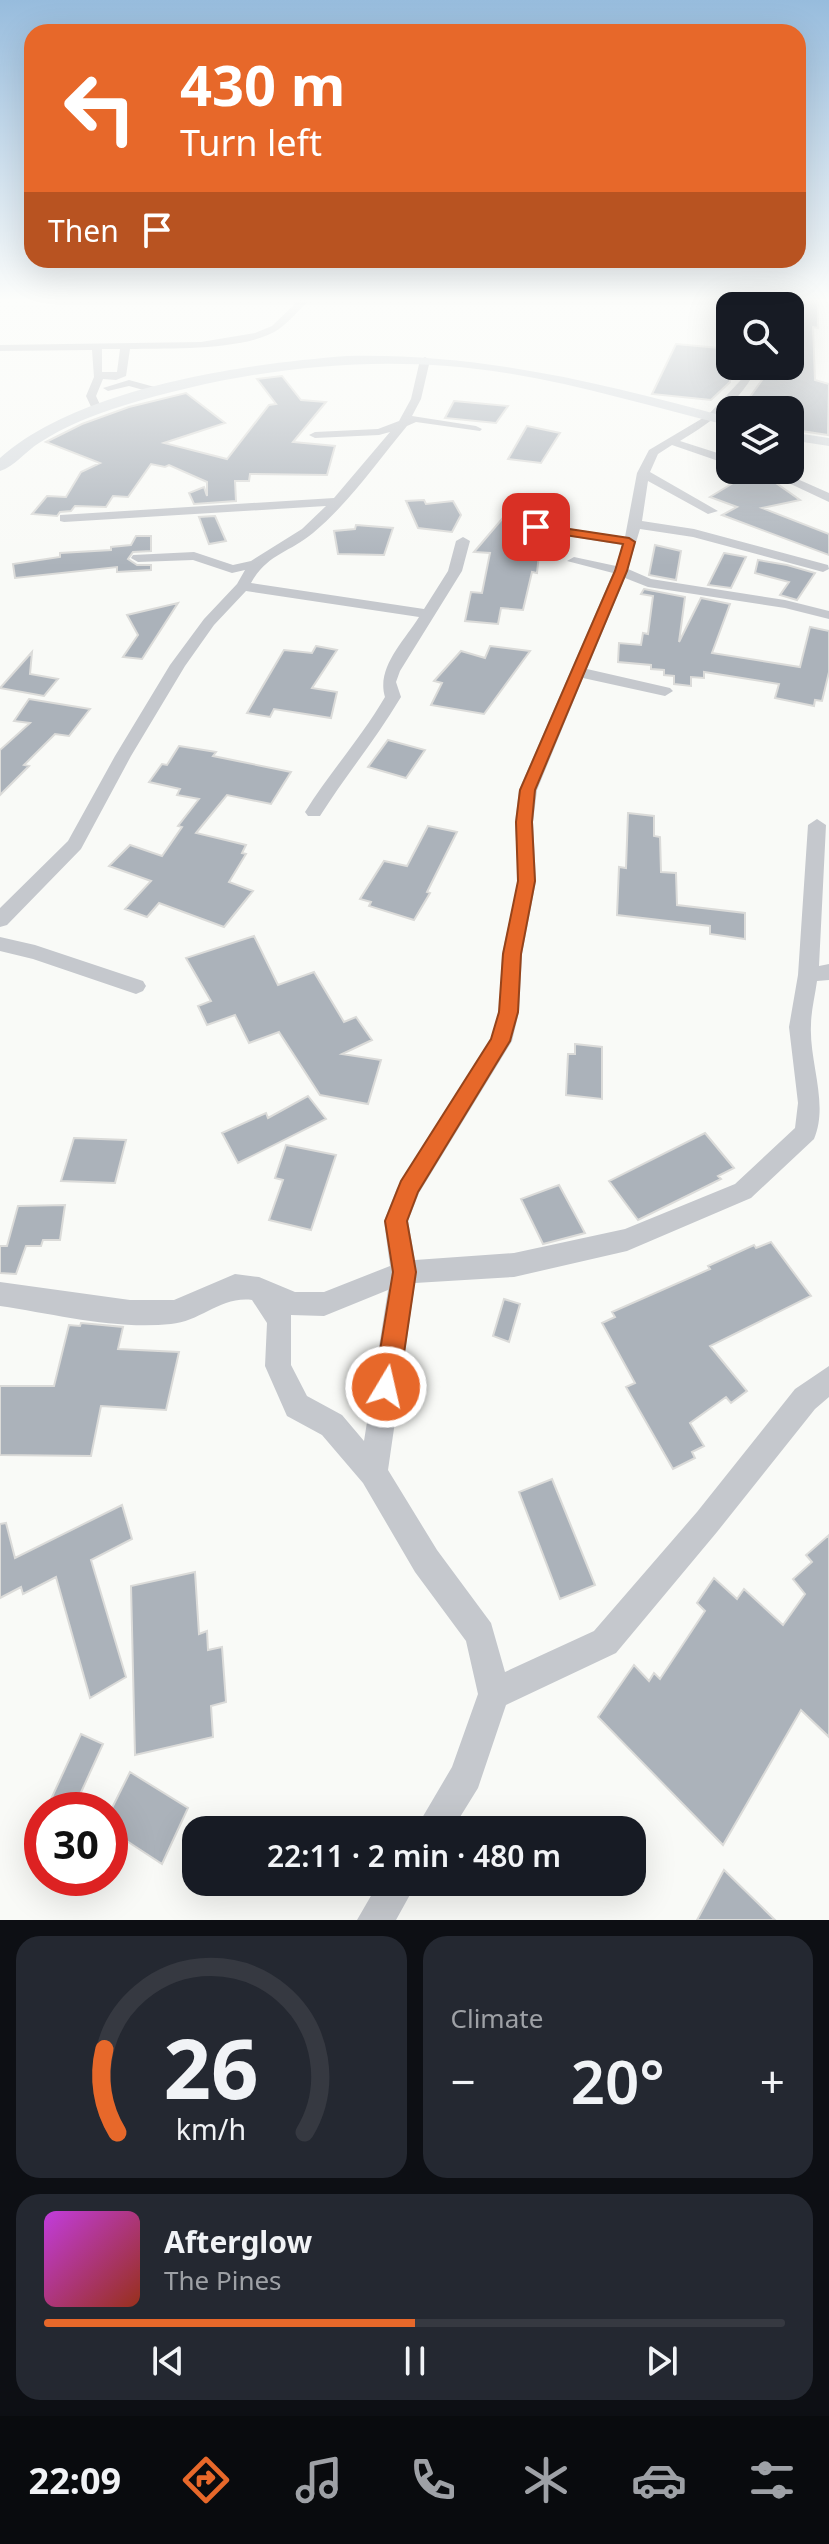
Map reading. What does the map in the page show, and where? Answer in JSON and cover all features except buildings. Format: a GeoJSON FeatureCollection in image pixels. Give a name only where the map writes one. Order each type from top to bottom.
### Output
{"type":"FeatureCollection","features":[{"type":"Feature","properties":{"kind":"main road"},"geometry":{"type":"LineString","coordinates":[[0,466],[43,434],[97,409],[171,388]]}},
{"type":"Feature","properties":{"kind":"main road"},"geometry":{"type":"LineString","coordinates":[[590,388],[716,418]]}},
{"type":"Feature","properties":{"kind":"main road"},"geometry":{"type":"LineString","coordinates":[[804,438],[829,442]]}},
{"type":"Feature","properties":{"kind":"street"},"geometry":{"type":"LineString","coordinates":[[95,388],[91,396],[97,409]]}},
{"type":"Feature","properties":{"kind":"street"},"geometry":{"type":"LineString","coordinates":[[105,388],[127,400],[128,388]]}},
{"type":"Feature","properties":{"kind":"street"},"geometry":{"type":"LineString","coordinates":[[150,388],[158,391]]}},
{"type":"Feature","properties":{"kind":"street"},"geometry":{"type":"LineString","coordinates":[[138,558],[194,556],[232,569],[255,564],[307,532],[338,501],[404,422],[419,388]]}},
{"type":"Feature","properties":{"kind":"street"},"geometry":{"type":"LineString","coordinates":[[315,435],[379,432],[404,422],[429,420],[476,429]]}},
{"type":"Feature","properties":{"kind":"street"},"geometry":{"type":"LineString","coordinates":[[373,1473],[404,1272],[396,1221],[409,1188],[501,1041],[509,1012],[512,954],[527,881],[524,822],[528,790],[621,571],[632,533],[643,473],[653,452],[669,440],[716,421]]}},
{"type":"Feature","properties":{"kind":"street"},"geometry":{"type":"LineString","coordinates":[[669,440],[716,457]]}},
{"type":"Feature","properties":{"kind":"street"},"geometry":{"type":"LineString","coordinates":[[643,473],[712,511]]}},
{"type":"Feature","properties":{"kind":"street"},"geometry":{"type":"LineString","coordinates":[[798,484],[829,498]]}},
{"type":"Feature","properties":{"kind":"street"},"geometry":{"type":"LineString","coordinates":[[64,518],[338,501]]}},
{"type":"Feature","properties":{"kind":"street"},"geometry":{"type":"LineString","coordinates":[[536,527],[694,533],[823,568]]}},
{"type":"Feature","properties":{"kind":"street"},"geometry":{"type":"LineString","coordinates":[[314,812],[335,777],[367,741],[393,697],[388,682],[392,671],[455,571],[463,541]]}},
{"type":"Feature","properties":{"kind":"street"},"geometry":{"type":"LineString","coordinates":[[574,561],[621,571],[648,583],[785,604],[829,615]]}},
{"type":"Feature","properties":{"kind":"street"},"geometry":{"type":"LineString","coordinates":[[0,920],[75,845],[123,756],[178,665],[209,622],[243,586],[255,564]]}},
{"type":"Feature","properties":{"kind":"street"},"geometry":{"type":"LineString","coordinates":[[243,586],[428,614]]}},
{"type":"Feature","properties":{"kind":"street"},"geometry":{"type":"LineString","coordinates":[[579,672],[665,691]]}},
{"type":"Feature","properties":{"kind":"street"},"geometry":{"type":"LineString","coordinates":[[0,1294],[47,1298],[130,1312],[174,1312],[235,1286],[259,1289],[295,1304],[324,1304],[404,1272],[514,1265],[627,1240],[743,1191],[806,1132],[809,1103],[800,1027],[819,974],[817,825]]}},
{"type":"Feature","properties":{"kind":"street"},"geometry":{"type":"LineString","coordinates":[[0,944],[35,952],[136,986]]}},
{"type":"Feature","properties":{"kind":"street"},"geometry":{"type":"LineString","coordinates":[[259,1289],[280,1320],[278,1366],[297,1406],[332,1425],[373,1473],[426,1561],[480,1634],[494,1694],[466,1776],[441,1816]]}},
{"type":"Feature","properties":{"kind":"street"},"geometry":{"type":"LineString","coordinates":[[494,1694],[605,1642],[707,1522],[805,1399],[829,1379]]}},
{"type":"Feature","properties":{"kind":"street"},"geometry":{"type":"LineString","coordinates":[[375,1920],[390,1896]]}},
{"type":"Feature","properties":{"kind":"route"},"geometry":{"type":"LineString","coordinates":[[386,1387],[404,1272],[396,1221],[409,1188],[501,1041],[509,1012],[512,954],[527,881],[524,822],[528,790],[621,571],[629,542],[536,527]]}}]}
